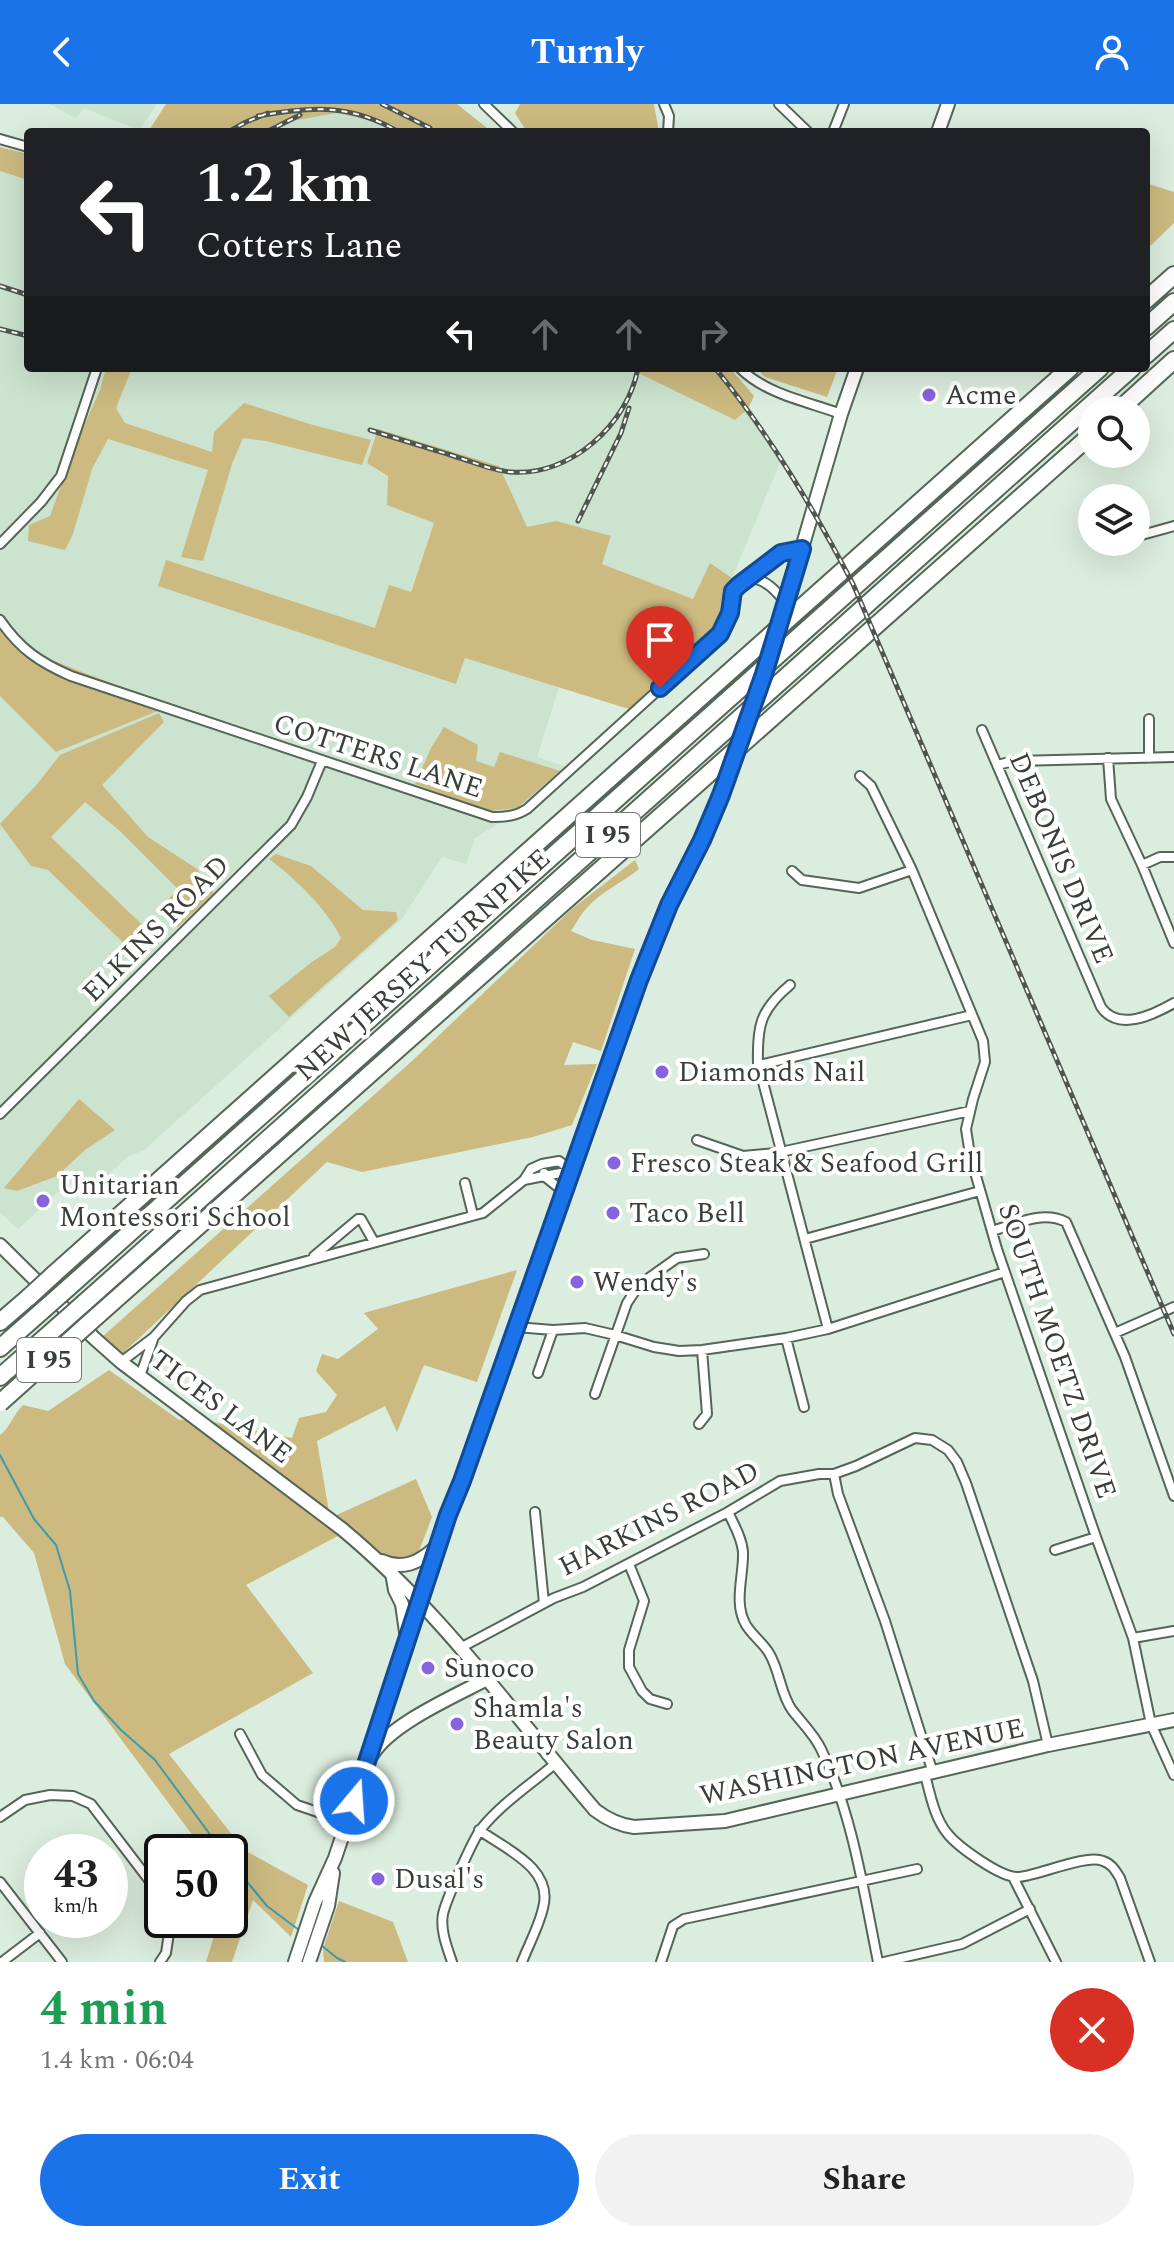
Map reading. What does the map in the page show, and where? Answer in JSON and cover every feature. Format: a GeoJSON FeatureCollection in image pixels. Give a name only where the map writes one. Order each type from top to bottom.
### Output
{"type":"FeatureCollection","features":[{"type":"Feature","properties":{"kind":"highway"},"geometry":{"type":"LineString","coordinates":[[1150,296],[1174,275]]}},
{"type":"Feature","properties":{"kind":"highway"},"geometry":{"type":"LineString","coordinates":[[1150,323],[1174,302]]}},
{"type":"Feature","properties":{"kind":"highway"},"geometry":{"type":"LineString","coordinates":[[1150,351],[1174,330]]}},
{"type":"Feature","properties":{"kind":"highway"},"geometry":{"type":"LineString","coordinates":[[1134,396],[1174,360]]}},
{"type":"Feature","properties":{"kind":"highway","name":"NEW JERSEY TURNPIKE"},"geometry":{"type":"LineString","coordinates":[[0,1322],[1066,372]]}},
{"type":"Feature","properties":{"kind":"highway","name":"NEW JERSEY TURNPIKE"},"geometry":{"type":"LineString","coordinates":[[0,1348],[1096,372]]}},
{"type":"Feature","properties":{"kind":"highway","name":"NEW JERSEY TURNPIKE"},"geometry":{"type":"LineString","coordinates":[[0,1377],[1128,372]]}},
{"type":"Feature","properties":{"kind":"highway","name":"NEW JERSEY TURNPIKE"},"geometry":{"type":"LineString","coordinates":[[0,1403],[1078,446]]}},
{"type":"Feature","properties":{"kind":"main road"},"geometry":{"type":"LineString","coordinates":[[939,128],[948,104]]}},
{"type":"Feature","properties":{"kind":"main road"},"geometry":{"type":"LineString","coordinates":[[295,1962],[367,1765],[437,1547],[657,934],[721,795],[764,674],[856,372]]}},
{"type":"Feature","properties":{"kind":"main road","name":"TICES LANE"},"geometry":{"type":"LineString","coordinates":[[0,1245],[121,1362],[342,1529],[419,1601]]}},
{"type":"Feature","properties":{"kind":"main road"},"geometry":{"type":"LineString","coordinates":[[376,1558],[390,1564],[407,1565],[422,1559],[437,1547]]}},
{"type":"Feature","properties":{"kind":"main road"},"geometry":{"type":"LineString","coordinates":[[392,1573],[402,1604],[408,1640]]}},
{"type":"Feature","properties":{"kind":"main road","name":"WASHINGTON AVENUE"},"geometry":{"type":"LineString","coordinates":[[419,1601],[462,1647],[595,1810],[607,1819],[634,1827],[725,1821],[1048,1745],[1174,1720]]}},
{"type":"Feature","properties":{"kind":"main road"},"geometry":{"type":"LineString","coordinates":[[367,1765],[376,1749],[393,1733],[424,1712],[487,1679]]}},
{"type":"Feature","properties":{"kind":"main road"},"geometry":{"type":"LineString","coordinates":[[310,1959],[328,1906],[335,1858]]}},
{"type":"Feature","properties":{"kind":"street"},"geometry":{"type":"LineString","coordinates":[[484,104],[509,128]]}},
{"type":"Feature","properties":{"kind":"street"},"geometry":{"type":"LineString","coordinates":[[664,104],[669,116],[668,128]]}},
{"type":"Feature","properties":{"kind":"street"},"geometry":{"type":"LineString","coordinates":[[779,104],[804,128]]}},
{"type":"Feature","properties":{"kind":"street"},"geometry":{"type":"LineString","coordinates":[[835,128],[844,104]]}},
{"type":"Feature","properties":{"kind":"street"},"geometry":{"type":"LineString","coordinates":[[0,139],[24,146]]}},
{"type":"Feature","properties":{"kind":"street"},"geometry":{"type":"LineString","coordinates":[[0,544],[49,493],[61,476],[96,372]]}},
{"type":"Feature","properties":{"kind":"street"},"geometry":{"type":"LineString","coordinates":[[745,372],[771,389],[841,414]]}},
{"type":"Feature","properties":{"kind":"street"},"geometry":{"type":"LineString","coordinates":[[1150,533],[1174,526]]}},
{"type":"Feature","properties":{"kind":"street","name":"COTTERS LANE"},"geometry":{"type":"LineString","coordinates":[[0,620],[21,647],[47,665],[71,676],[492,817],[517,815],[720,634],[730,613],[733,591],[771,559],[781,553],[802,549]]}},
{"type":"Feature","properties":{"kind":"street"},"geometry":{"type":"LineString","coordinates":[[750,578],[768,585],[786,603]]}},
{"type":"Feature","properties":{"kind":"street"},"geometry":{"type":"LineString","coordinates":[[1149,719],[1149,758]]}},
{"type":"Feature","properties":{"kind":"street","name":"DEBONIS DRIVE"},"geometry":{"type":"LineString","coordinates":[[982,730],[1106,1015],[1120,1021],[1151,1015],[1174,1003]]}},
{"type":"Feature","properties":{"kind":"street"},"geometry":{"type":"LineString","coordinates":[[997,765],[1014,761],[1174,757]]}},
{"type":"Feature","properties":{"kind":"street"},"geometry":{"type":"LineString","coordinates":[[1108,758],[1111,799],[1174,943]]}},
{"type":"Feature","properties":{"kind":"street","name":"ELKINS ROAD"},"geometry":{"type":"LineString","coordinates":[[0,1114],[291,825],[322,761]]}},
{"type":"Feature","properties":{"kind":"street","name":"SOUTH MOETZ DRIVE"},"geometry":{"type":"LineString","coordinates":[[860,776],[871,786],[912,870],[983,1041],[985,1062],[966,1129],[970,1155],[1005,1272],[1133,1638],[1151,1724],[1174,1775]]}},
{"type":"Feature","properties":{"kind":"street"},"geometry":{"type":"LineString","coordinates":[[1142,865],[1160,857],[1174,857]]}},
{"type":"Feature","properties":{"kind":"street"},"geometry":{"type":"LineString","coordinates":[[792,871],[802,880],[859,888],[912,870]]}},
{"type":"Feature","properties":{"kind":"street"},"geometry":{"type":"LineString","coordinates":[[790,985],[772,1000],[757,1031],[759,1065],[828,1329]]}},
{"type":"Feature","properties":{"kind":"street"},"geometry":{"type":"LineString","coordinates":[[759,1065],[972,1015]]}},
{"type":"Feature","properties":{"kind":"street"},"geometry":{"type":"LineString","coordinates":[[697,1140],[743,1156],[782,1152],[970,1111]]}},
{"type":"Feature","properties":{"kind":"street"},"geometry":{"type":"LineString","coordinates":[[121,1362],[154,1337],[200,1290],[490,1209],[524,1180],[531,1169],[542,1164],[559,1161],[572,1171]]}},
{"type":"Feature","properties":{"kind":"street"},"geometry":{"type":"LineString","coordinates":[[542,1164],[544,1176],[564,1192]]}},
{"type":"Feature","properties":{"kind":"street"},"geometry":{"type":"LineString","coordinates":[[524,1180],[572,1171]]}},
{"type":"Feature","properties":{"kind":"street"},"geometry":{"type":"LineString","coordinates":[[465,1183],[473,1215]]}},
{"type":"Feature","properties":{"kind":"street"},"geometry":{"type":"LineString","coordinates":[[805,1239],[980,1191]]}},
{"type":"Feature","properties":{"kind":"street"},"geometry":{"type":"LineString","coordinates":[[992,1231],[1043,1216],[1066,1222],[1115,1333],[1174,1496]]}},
{"type":"Feature","properties":{"kind":"street"},"geometry":{"type":"LineString","coordinates":[[311,1259],[358,1219],[361,1219],[374,1242]]}},
{"type":"Feature","properties":{"kind":"street"},"geometry":{"type":"LineString","coordinates":[[595,1394],[627,1303],[639,1285],[677,1258],[704,1254]]}},
{"type":"Feature","properties":{"kind":"street"},"geometry":{"type":"LineString","coordinates":[[516,1327],[553,1330],[585,1328],[654,1347],[679,1351],[702,1350],[786,1338],[856,1322],[1005,1272]]}},
{"type":"Feature","properties":{"kind":"street"},"geometry":{"type":"LineString","coordinates":[[1115,1333],[1174,1307]]}},
{"type":"Feature","properties":{"kind":"street"},"geometry":{"type":"LineString","coordinates":[[538,1373],[553,1330]]}},
{"type":"Feature","properties":{"kind":"street"},"geometry":{"type":"LineString","coordinates":[[140,1376],[154,1337]]}},
{"type":"Feature","properties":{"kind":"street"},"geometry":{"type":"LineString","coordinates":[[786,1338],[804,1407]]}},
{"type":"Feature","properties":{"kind":"street"},"geometry":{"type":"LineString","coordinates":[[699,1424],[707,1414],[702,1350]]}},
{"type":"Feature","properties":{"kind":"street","name":"HARKINS ROAD"},"geometry":{"type":"LineString","coordinates":[[462,1647],[544,1603],[629,1564],[780,1481],[834,1474],[915,1438],[932,1440],[948,1450],[966,1483],[1033,1681],[1048,1745]]}},
{"type":"Feature","properties":{"kind":"street"},"geometry":{"type":"LineString","coordinates":[[834,1474],[838,1494],[885,1621],[929,1774],[937,1814],[946,1832],[968,1852],[1013,1877],[1101,1859],[1113,1866],[1150,1962]]}},
{"type":"Feature","properties":{"kind":"street"},"geometry":{"type":"LineString","coordinates":[[535,1512],[544,1603]]}},
{"type":"Feature","properties":{"kind":"street"},"geometry":{"type":"LineString","coordinates":[[728,1512],[741,1540],[743,1553],[740,1594],[745,1624],[768,1652],[777,1669],[783,1694],[821,1748],[840,1795],[881,1962],[962,1944],[1030,1909]]}},
{"type":"Feature","properties":{"kind":"street"},"geometry":{"type":"LineString","coordinates":[[1055,1550],[1096,1537]]}},
{"type":"Feature","properties":{"kind":"street"},"geometry":{"type":"LineString","coordinates":[[629,1564],[644,1601],[629,1650],[629,1667],[650,1699],[667,1704]]}},
{"type":"Feature","properties":{"kind":"street"},"geometry":{"type":"LineString","coordinates":[[1133,1638],[1174,1631]]}},
{"type":"Feature","properties":{"kind":"street"},"geometry":{"type":"LineString","coordinates":[[240,1734],[262,1775],[297,1805],[347,1822]]}},
{"type":"Feature","properties":{"kind":"street"},"geometry":{"type":"LineString","coordinates":[[452,1962],[444,1941],[443,1915],[479,1830],[556,1763]]}},
{"type":"Feature","properties":{"kind":"street"},"geometry":{"type":"LineString","coordinates":[[0,1817],[25,1800],[50,1795],[73,1796],[91,1804],[144,1873]]}},
{"type":"Feature","properties":{"kind":"street"},"geometry":{"type":"LineString","coordinates":[[479,1830],[535,1870],[545,1886],[544,1907],[522,1962]]}},
{"type":"Feature","properties":{"kind":"street"},"geometry":{"type":"LineString","coordinates":[[661,1962],[673,1926],[684,1919],[917,1869]]}},
{"type":"Feature","properties":{"kind":"street"},"geometry":{"type":"LineString","coordinates":[[1013,1877],[1056,1962]]}},
{"type":"Feature","properties":{"kind":"street"},"geometry":{"type":"LineString","coordinates":[[0,1882],[24,1913]]}},
{"type":"Feature","properties":{"kind":"street"},"geometry":{"type":"LineString","coordinates":[[2,1962],[33,1938]]}},
{"type":"Feature","properties":{"kind":"street"},"geometry":{"type":"LineString","coordinates":[[44,1938],[62,1962]]}},
{"type":"Feature","properties":{"kind":"street"},"geometry":{"type":"LineString","coordinates":[[160,1962],[166,1953],[168,1938]]}},
{"type":"Feature","properties":{"kind":"shaded area"},"geometry":{"type":"Polygon","coordinates":[[[49,104],[157,104],[140,128],[84,108],[76,118],[49,104]]]}},
{"type":"Feature","properties":{"kind":"shaded area"},"geometry":{"type":"Polygon","coordinates":[[[166,104],[457,104],[487,128],[397,128],[336,113],[275,124],[270,128],[151,128],[166,104]]]}},
{"type":"Feature","properties":{"kind":"shaded area"},"geometry":{"type":"Polygon","coordinates":[[[520,104],[654,104],[658,128],[524,128],[515,113],[520,104]]]}},
{"type":"Feature","properties":{"kind":"shaded area"},"geometry":{"type":"Polygon","coordinates":[[[336,113],[398,128],[270,128],[275,124],[336,113]]]}},
{"type":"Feature","properties":{"kind":"shaded area"},"geometry":{"type":"Polygon","coordinates":[[[0,147],[24,153],[24,179],[0,171],[0,147]]]}},
{"type":"Feature","properties":{"kind":"shaded area"},"geometry":{"type":"Polygon","coordinates":[[[0,171],[24,179],[24,372],[637,372],[735,420],[748,409],[781,460],[732,578],[710,563],[693,599],[602,564],[611,537],[556,521],[527,527],[517,508],[388,476],[434,523],[410,593],[456,684],[465,658],[559,687],[537,757],[569,768],[524,808],[475,838],[466,864],[442,857],[402,919],[144,1150],[127,1157],[84,1198],[68,1183],[18,1229],[0,1212],[0,696],[56,752],[169,705],[26,650],[0,612],[0,171]]]}},
{"type":"Feature","properties":{"kind":"shaded area"},"geometry":{"type":"Polygon","coordinates":[[[1150,184],[1174,192],[1174,223],[1150,246],[1150,184]]]}},
{"type":"Feature","properties":{"kind":"shaded area"},"geometry":{"type":"Polygon","coordinates":[[[105,372],[130,372],[116,408],[125,423],[212,452],[214,432],[244,403],[371,440],[362,465],[243,438],[232,464],[203,561],[181,557],[208,470],[108,439],[92,469],[73,534],[65,550],[28,541],[29,525],[50,516],[77,441],[105,372]]]}},
{"type":"Feature","properties":{"kind":"shaded area"},"geometry":{"type":"Polygon","coordinates":[[[636,372],[733,372],[754,396],[748,409],[735,420],[636,372]]]}},
{"type":"Feature","properties":{"kind":"shaded area"},"geometry":{"type":"Polygon","coordinates":[[[760,372],[836,372],[827,397],[765,377],[760,372]]]}},
{"type":"Feature","properties":{"kind":"shaded area"},"geometry":{"type":"Polygon","coordinates":[[[378,429],[499,466],[527,527],[556,521],[611,536],[602,564],[693,599],[710,563],[732,578],[725,628],[632,710],[465,658],[456,684],[158,586],[166,560],[375,628],[389,585],[411,592],[434,523],[387,505],[388,476],[367,463],[378,429]]]}},
{"type":"Feature","properties":{"kind":"shaded area"},"geometry":{"type":"Polygon","coordinates":[[[0,612],[26,650],[170,706],[56,752],[0,696],[0,612]]]}},
{"type":"Feature","properties":{"kind":"shaded area"},"geometry":{"type":"Polygon","coordinates":[[[159,713],[164,722],[102,785],[148,837],[197,869],[214,893],[178,927],[159,909],[178,889],[120,831],[85,802],[51,837],[157,939],[136,955],[48,870],[31,866],[0,824],[60,755],[159,713]]]}},
{"type":"Feature","properties":{"kind":"shaded area"},"geometry":{"type":"Polygon","coordinates":[[[444,727],[478,745],[476,761],[494,767],[500,752],[560,771],[517,808],[488,811],[415,784],[444,727]]]}},
{"type":"Feature","properties":{"kind":"shaded area"},"geometry":{"type":"Polygon","coordinates":[[[276,854],[311,866],[363,910],[396,912],[398,920],[289,1017],[269,996],[335,947],[341,938],[310,895],[269,859],[276,854]]]}},
{"type":"Feature","properties":{"kind":"shaded area"},"geometry":{"type":"Polygon","coordinates":[[[635,860],[639,869],[592,903],[571,931],[592,940],[635,949],[601,1051],[573,1042],[564,1065],[597,1064],[572,1125],[533,1137],[362,1172],[327,1162],[120,1356],[102,1337],[412,1061],[573,908],[635,860]]]}},
{"type":"Feature","properties":{"kind":"shaded area"},"geometry":{"type":"Polygon","coordinates":[[[79,1099],[115,1130],[85,1150],[57,1176],[17,1191],[4,1188],[79,1099]]]}},
{"type":"Feature","properties":{"kind":"shaded area"},"geometry":{"type":"Polygon","coordinates":[[[517,1270],[477,1382],[424,1365],[397,1432],[385,1406],[317,1441],[330,1518],[416,1479],[432,1517],[416,1559],[384,1562],[347,1531],[246,1585],[313,1673],[169,1754],[232,1834],[192,1834],[65,1664],[34,1553],[0,1517],[0,1435],[23,1405],[48,1411],[109,1370],[179,1420],[198,1419],[292,1438],[299,1418],[326,1412],[337,1395],[316,1371],[322,1354],[338,1359],[378,1329],[364,1313],[517,1270]]]}},
{"type":"Feature","properties":{"kind":"shaded area"},"geometry":{"type":"Polygon","coordinates":[[[248,1852],[308,1885],[291,1937],[253,1900],[248,1915],[248,1852]]]}},
{"type":"Feature","properties":{"kind":"shaded area"},"geometry":{"type":"Polygon","coordinates":[[[339,1901],[393,1922],[408,1962],[324,1962],[323,1949],[339,1901]]]}},
{"type":"Feature","properties":{"kind":"shaded area"},"geometry":{"type":"Polygon","coordinates":[[[213,1938],[240,1938],[232,1962],[206,1962],[213,1938]]]}},
{"type":"Feature","properties":{"kind":"waterway"},"geometry":{"type":"LineString","coordinates":[[0,1455],[34,1519],[56,1545],[70,1591],[78,1674],[94,1701],[155,1760],[210,1834]]}},
{"type":"Feature","properties":{"kind":"waterway"},"geometry":{"type":"LineString","coordinates":[[248,1883],[267,1906],[299,1930]]}},
{"type":"Feature","properties":{"kind":"waterway"},"geometry":{"type":"LineString","coordinates":[[321,1945],[345,1962]]}},
{"type":"Feature","properties":{"kind":"railway"},"geometry":{"type":"LineString","coordinates":[[382,104],[430,128]]}},
{"type":"Feature","properties":{"kind":"railway"},"geometry":{"type":"LineString","coordinates":[[258,116],[296,110],[331,110],[364,116],[391,128]]}},
{"type":"Feature","properties":{"kind":"railway"},"geometry":{"type":"LineString","coordinates":[[235,128],[268,113]]}},
{"type":"Feature","properties":{"kind":"railway"},"geometry":{"type":"LineString","coordinates":[[274,128],[300,115]]}},
{"type":"Feature","properties":{"kind":"railway"},"geometry":{"type":"LineString","coordinates":[[0,286],[24,294]]}},
{"type":"Feature","properties":{"kind":"railway"},"geometry":{"type":"LineString","coordinates":[[0,329],[24,335]]}},
{"type":"Feature","properties":{"kind":"railway"},"geometry":{"type":"LineString","coordinates":[[370,430],[493,469],[533,471],[554,466],[593,443],[622,409],[637,372]]}},
{"type":"Feature","properties":{"kind":"railway"},"geometry":{"type":"LineString","coordinates":[[718,372],[790,473],[853,584],[1174,1334]]}},
{"type":"Feature","properties":{"kind":"railway"},"geometry":{"type":"LineString","coordinates":[[578,521],[621,433],[629,408]]}},
{"type":"Feature","properties":{"kind":"place","name":"Acme"},"geometry":{"type":"Point","coordinates":[929,395]}},
{"type":"Feature","properties":{"kind":"place","name":"Diamonds Nail"},"geometry":{"type":"Point","coordinates":[662,1072]}},
{"type":"Feature","properties":{"kind":"place","name":"Fresco Steak & Seafood Grill"},"geometry":{"type":"Point","coordinates":[614,1163]}},
{"type":"Feature","properties":{"kind":"place","name":"Unitarian Montessori School"},"geometry":{"type":"Point","coordinates":[43,1201]}},
{"type":"Feature","properties":{"kind":"place","name":"Taco Bell"},"geometry":{"type":"Point","coordinates":[613,1213]}},
{"type":"Feature","properties":{"kind":"place","name":"Wendy's"},"geometry":{"type":"Point","coordinates":[577,1282]}},
{"type":"Feature","properties":{"kind":"place","name":"Sunoco"},"geometry":{"type":"Point","coordinates":[428,1668]}},
{"type":"Feature","properties":{"kind":"place","name":"Shamla's Beauty Salon"},"geometry":{"type":"Point","coordinates":[457,1724]}},
{"type":"Feature","properties":{"kind":"place","name":"Dusal's"},"geometry":{"type":"Point","coordinates":[378,1879]}},
{"type":"Feature","properties":{"kind":"route"},"geometry":{"type":"LineString","coordinates":[[354,1801],[448,1515],[639,980],[669,905],[712,819],[764,674],[802,549],[781,553],[739,585],[733,591],[730,613],[720,634],[660,688]]}}]}
